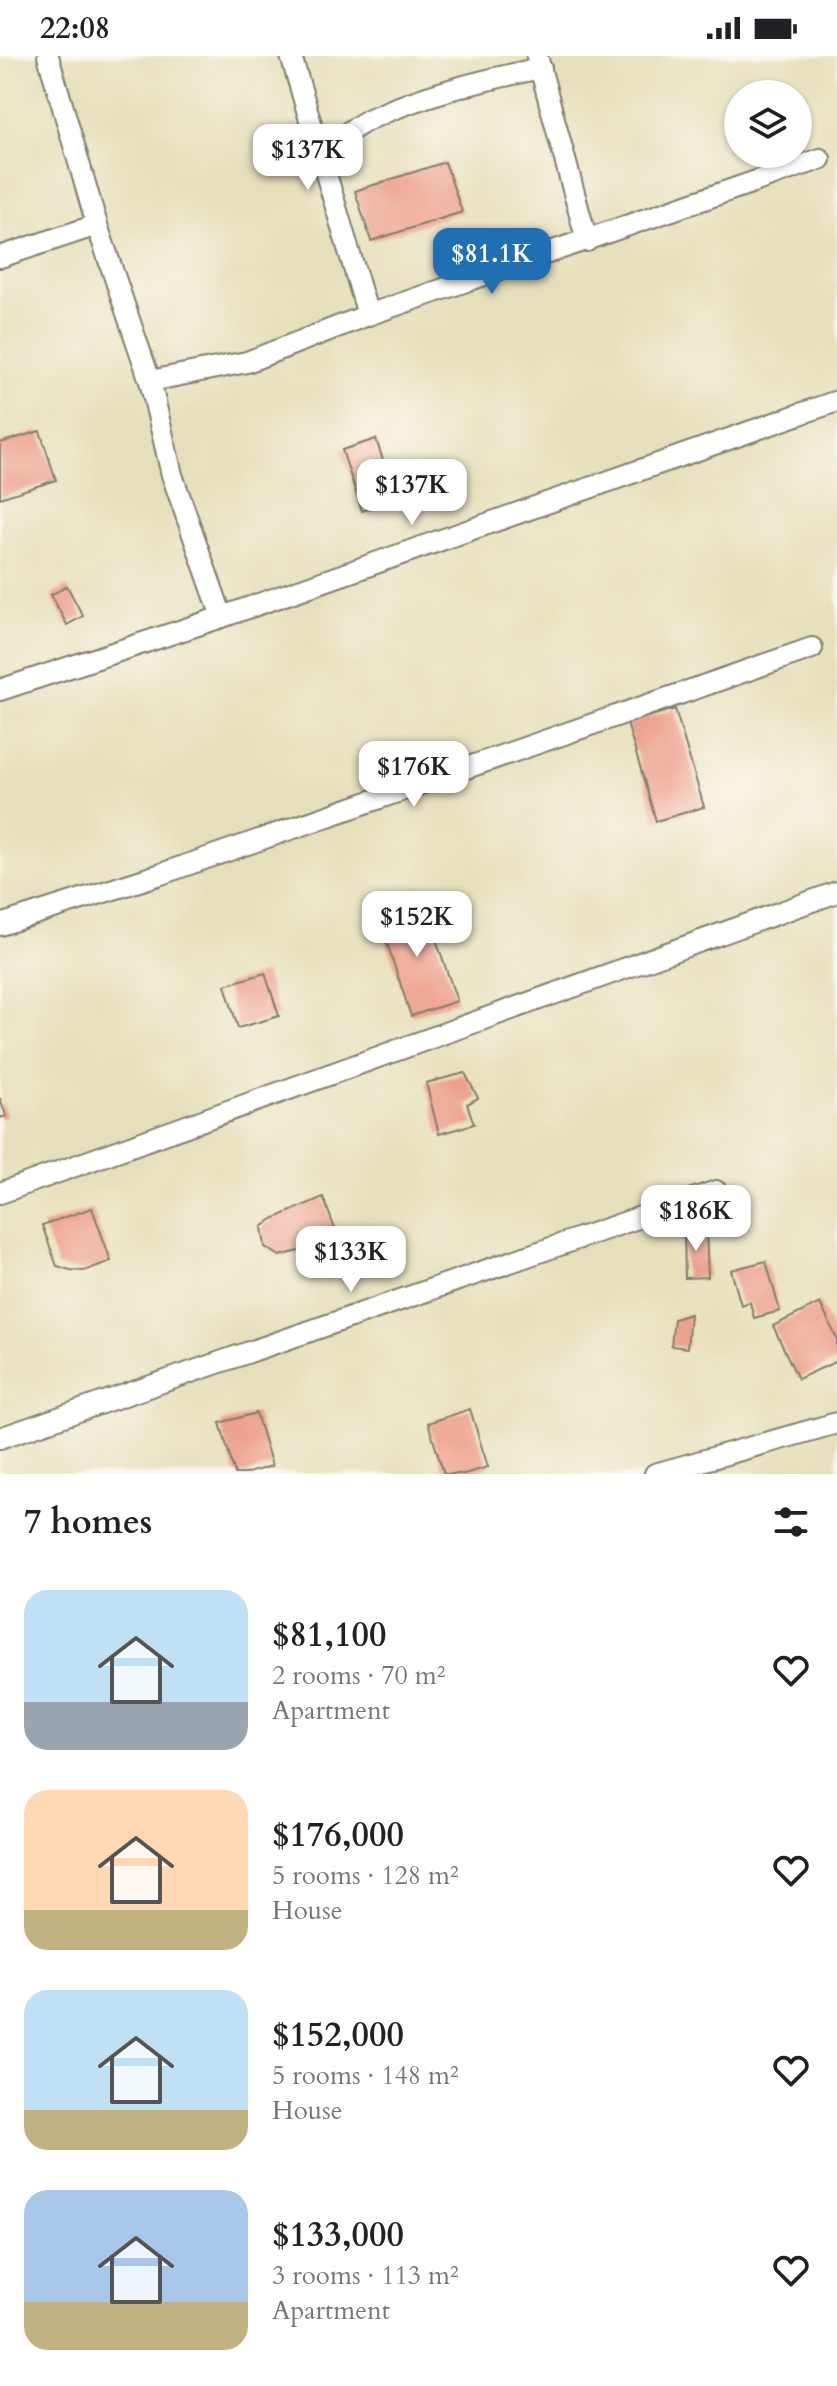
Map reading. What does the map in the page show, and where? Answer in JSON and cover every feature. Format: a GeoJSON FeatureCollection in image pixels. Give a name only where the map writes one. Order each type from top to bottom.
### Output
{"type":"FeatureCollection","features":[{"type":"Feature","properties":{"kind":"street"},"geometry":{"type":"LineString","coordinates":[[48,56],[97,225],[150,381],[172,475],[222,617]]}},
{"type":"Feature","properties":{"kind":"street"},"geometry":{"type":"LineString","coordinates":[[291,56],[368,315]]}},
{"type":"Feature","properties":{"kind":"street"},"geometry":{"type":"LineString","coordinates":[[319,153],[369,120],[413,102],[539,62],[587,241]]}},
{"type":"Feature","properties":{"kind":"street"},"geometry":{"type":"LineString","coordinates":[[150,381],[247,362],[368,315],[820,159]]}},
{"type":"Feature","properties":{"kind":"street"},"geometry":{"type":"LineString","coordinates":[[0,257],[97,225]]}},
{"type":"Feature","properties":{"kind":"street"},"geometry":{"type":"LineString","coordinates":[[0,690],[222,617],[837,401]]}},
{"type":"Feature","properties":{"kind":"street"},"geometry":{"type":"LineString","coordinates":[[0,925],[158,875],[812,648]]}},
{"type":"Feature","properties":{"kind":"street"},"geometry":{"type":"LineString","coordinates":[[0,1193],[837,892]]}},
{"type":"Feature","properties":{"kind":"street"},"geometry":{"type":"LineString","coordinates":[[0,1438],[716,1191]]}},
{"type":"Feature","properties":{"kind":"street"},"geometry":{"type":"LineString","coordinates":[[655,1474],[837,1423]]}},
{"type":"Feature","properties":{"kind":"building"},"geometry":{"type":"Polygon","coordinates":[[[445,162],[462,212],[371,241],[355,191],[445,162]]]}},
{"type":"Feature","properties":{"kind":"building"},"geometry":{"type":"Polygon","coordinates":[[[40,431],[56,480],[0,498],[0,443],[40,431]]]}},
{"type":"Feature","properties":{"kind":"building"},"geometry":{"type":"Polygon","coordinates":[[[376,439],[396,500],[362,511],[342,450],[376,439]]]}},
{"type":"Feature","properties":{"kind":"building"},"geometry":{"type":"Polygon","coordinates":[[[67,586],[83,616],[67,625],[51,595],[67,586]]]}},
{"type":"Feature","properties":{"kind":"building"},"geometry":{"type":"Polygon","coordinates":[[[675,709],[704,807],[656,821],[627,723],[675,709]]]}},
{"type":"Feature","properties":{"kind":"building"},"geometry":{"type":"Polygon","coordinates":[[[423,901],[457,1001],[411,1016],[378,916],[423,901]]]}},
{"type":"Feature","properties":{"kind":"building"},"geometry":{"type":"Polygon","coordinates":[[[265,973],[279,1016],[238,1028],[225,985],[265,973]]]}},
{"type":"Feature","properties":{"kind":"building"},"geometry":{"type":"Polygon","coordinates":[[[465,1073],[478,1098],[467,1104],[474,1124],[439,1134],[426,1083],[465,1073]]]}},
{"type":"Feature","properties":{"kind":"building"},"geometry":{"type":"Polygon","coordinates":[[[0,1098],[6,1116],[0,1118],[0,1098]]]}},
{"type":"Feature","properties":{"kind":"building"},"geometry":{"type":"Polygon","coordinates":[[[323,1197],[335,1229],[315,1247],[280,1256],[265,1247],[262,1227],[323,1197]]]}},
{"type":"Feature","properties":{"kind":"building"},"geometry":{"type":"Polygon","coordinates":[[[92,1208],[111,1261],[84,1271],[57,1266],[42,1225],[92,1208]]]}},
{"type":"Feature","properties":{"kind":"building"},"geometry":{"type":"Polygon","coordinates":[[[706,1227],[708,1277],[685,1278],[684,1228],[706,1227]]]}},
{"type":"Feature","properties":{"kind":"building"},"geometry":{"type":"Polygon","coordinates":[[[766,1261],[780,1311],[754,1318],[750,1302],[741,1305],[731,1270],[766,1261]]]}},
{"type":"Feature","properties":{"kind":"building"},"geometry":{"type":"Polygon","coordinates":[[[820,1303],[837,1339],[837,1361],[798,1379],[773,1326],[820,1303]]]}},
{"type":"Feature","properties":{"kind":"building"},"geometry":{"type":"Polygon","coordinates":[[[690,1314],[687,1348],[671,1346],[674,1319],[690,1314]]]}},
{"type":"Feature","properties":{"kind":"building"},"geometry":{"type":"Polygon","coordinates":[[[470,1409],[488,1467],[464,1474],[444,1474],[428,1423],[470,1409]]]}},
{"type":"Feature","properties":{"kind":"building"},"geometry":{"type":"Polygon","coordinates":[[[256,1413],[272,1466],[235,1474],[220,1423],[256,1413]]]}}]}
